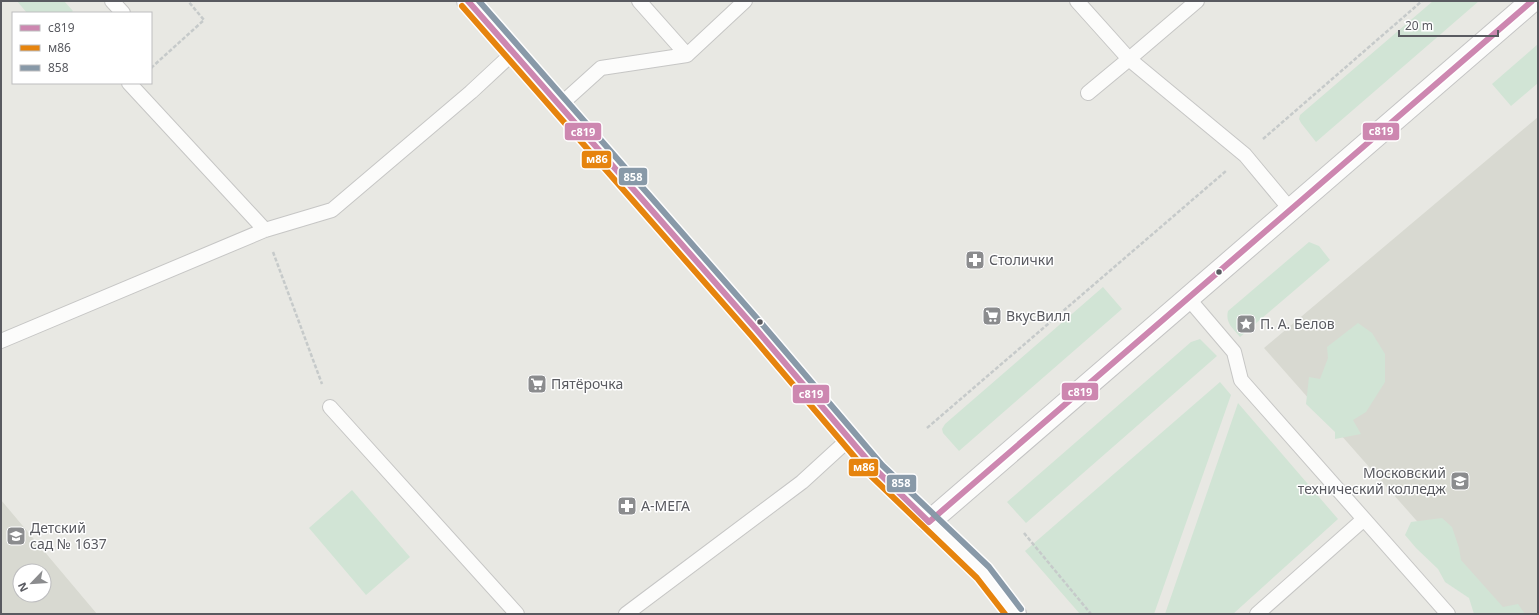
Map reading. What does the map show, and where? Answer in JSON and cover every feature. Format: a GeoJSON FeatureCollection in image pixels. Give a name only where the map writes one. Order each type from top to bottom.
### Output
{"type":"FeatureCollection","features":[{"type":"Feature","properties":{"kind":"street"},"geometry":{"type":"LineString","coordinates":[[468,1],[876,470],[983,573],[1015,614]]}},
{"type":"Feature","properties":{"kind":"street"},"geometry":{"type":"LineString","coordinates":[[930,522],[1532,1]]}},
{"type":"Feature","properties":{"kind":"lane"},"geometry":{"type":"LineString","coordinates":[[112,1],[122,12]]}},
{"type":"Feature","properties":{"kind":"lane"},"geometry":{"type":"LineString","coordinates":[[639,1],[687,55]]}},
{"type":"Feature","properties":{"kind":"lane"},"geometry":{"type":"LineString","coordinates":[[560,105],[601,68],[687,55],[745,1]]}},
{"type":"Feature","properties":{"kind":"lane"},"geometry":{"type":"LineString","coordinates":[[1077,1],[1129,59],[1245,155],[1290,209]]}},
{"type":"Feature","properties":{"kind":"lane"},"geometry":{"type":"LineString","coordinates":[[1088,93],[1197,1]]}},
{"type":"Feature","properties":{"kind":"lane"},"geometry":{"type":"LineString","coordinates":[[1,342],[265,230],[332,210],[471,92],[513,53]]}},
{"type":"Feature","properties":{"kind":"lane"},"geometry":{"type":"LineString","coordinates":[[130,84],[265,230]]}},
{"type":"Feature","properties":{"kind":"lane"},"geometry":{"type":"LineString","coordinates":[[1188,298],[1234,352],[1241,380],[1448,614]]}},
{"type":"Feature","properties":{"kind":"lane"},"geometry":{"type":"LineString","coordinates":[[330,408],[517,614]]}},
{"type":"Feature","properties":{"kind":"lane"},"geometry":{"type":"LineString","coordinates":[[626,614],[802,482],[849,439]]}},
{"type":"Feature","properties":{"kind":"lane"},"geometry":{"type":"LineString","coordinates":[[1257,614],[1364,519]]}},
{"type":"Feature","properties":{"kind":"path"},"geometry":{"type":"LineString","coordinates":[[152,67],[204,20],[188,1]]}},
{"type":"Feature","properties":{"kind":"path"},"geometry":{"type":"LineString","coordinates":[[927,428],[1422,1]]}},
{"type":"Feature","properties":{"kind":"path"},"geometry":{"type":"LineString","coordinates":[[265,230],[330,408]]}},
{"type":"Feature","properties":{"kind":"path"},"geometry":{"type":"LineString","coordinates":[[1024,533],[1091,614]]}},
{"type":"Feature","properties":{"kind":"shaded area","name":"Московский технический колледж"},"geometry":{"type":"Polygon","coordinates":[[[1538,117],[1538,614],[1499,614],[1264,348],[1538,117]]]}},
{"type":"Feature","properties":{"kind":"shaded area","name":"Детский сад № 1637"},"geometry":{"type":"Polygon","coordinates":[[[1,500],[97,614],[1,614],[1,500]]]}},
{"type":"Feature","properties":{"kind":"green space"},"geometry":{"type":"Polygon","coordinates":[[[17,1],[64,1],[73,11],[72,12],[26,12],[17,1]]]}},
{"type":"Feature","properties":{"kind":"green space"},"geometry":{"type":"Polygon","coordinates":[[[1433,1],[1479,1],[1316,142],[1301,123],[1299,119],[1300,115],[1433,1]]]}},
{"type":"Feature","properties":{"kind":"green space"},"geometry":{"type":"Polygon","coordinates":[[[1538,44],[1538,83],[1511,106],[1492,84],[1538,44]]]}},
{"type":"Feature","properties":{"kind":"green space"},"geometry":{"type":"Polygon","coordinates":[[[1309,242],[1319,246],[1330,260],[1240,337],[1229,322],[1227,315],[1228,311],[1309,242]]]}},
{"type":"Feature","properties":{"kind":"green space"},"geometry":{"type":"Polygon","coordinates":[[[1103,287],[1122,309],[959,451],[943,433],[942,429],[945,424],[1103,287]]]}},
{"type":"Feature","properties":{"kind":"green space"},"geometry":{"type":"Polygon","coordinates":[[[1358,323],[1372,333],[1385,354],[1385,382],[1366,412],[1353,420],[1361,434],[1335,439],[1335,432],[1306,404],[1309,377],[1320,379],[1328,358],[1327,347],[1358,323]]]}},
{"type":"Feature","properties":{"kind":"green space"},"geometry":{"type":"Polygon","coordinates":[[[1200,339],[1217,356],[1026,523],[1007,502],[1191,342],[1200,339]]]}},
{"type":"Feature","properties":{"kind":"green space"},"geometry":{"type":"Polygon","coordinates":[[[1220,382],[1231,395],[1154,614],[1080,614],[1025,551],[1220,382]]]}},
{"type":"Feature","properties":{"kind":"green space"},"geometry":{"type":"Polygon","coordinates":[[[1238,403],[1338,519],[1233,614],[1165,614],[1238,403]]]}},
{"type":"Feature","properties":{"kind":"green space"},"geometry":{"type":"Polygon","coordinates":[[[352,490],[410,557],[366,595],[309,528],[352,490]]]}},
{"type":"Feature","properties":{"kind":"green space"},"geometry":{"type":"Polygon","coordinates":[[[1442,518],[1452,527],[1459,548],[1461,560],[1503,607],[1518,604],[1525,614],[1474,614],[1469,598],[1445,582],[1438,569],[1405,535],[1411,522],[1442,518]]]}},
{"type":"Feature","properties":{"kind":"transit line","name":"с819"},"geometry":{"type":"LineString","coordinates":[[468,1],[756,329],[876,470],[929,522]]}},
{"type":"Feature","properties":{"kind":"transit line","name":"858"},"geometry":{"type":"LineString","coordinates":[[479,1],[762,324],[882,465],[989,567],[1021,609]]}},
{"type":"Feature","properties":{"kind":"transit line","name":"с819"},"geometry":{"type":"LineString","coordinates":[[929,522],[1532,1]]}},
{"type":"Feature","properties":{"kind":"transit line","name":"м86"},"geometry":{"type":"LineString","coordinates":[[462,6],[750,334],[870,475],[977,578],[1005,614]]}},
{"type":"Feature","properties":{"kind":"place","name":"Столички"},"geometry":{"type":"Point","coordinates":[975,260]}},
{"type":"Feature","properties":{"kind":"place","name":"ВкусВилл"},"geometry":{"type":"Point","coordinates":[992,316]}},
{"type":"Feature","properties":{"kind":"place","name":"П. А. Белов"},"geometry":{"type":"Point","coordinates":[1246,324]}},
{"type":"Feature","properties":{"kind":"place","name":"Пятёрочка"},"geometry":{"type":"Point","coordinates":[537,384]}},
{"type":"Feature","properties":{"kind":"place","name":"Московский технический колледж"},"geometry":{"type":"Point","coordinates":[1460,481]}},
{"type":"Feature","properties":{"kind":"place","name":"А-МЕГА"},"geometry":{"type":"Point","coordinates":[627,506]}},
{"type":"Feature","properties":{"kind":"place","name":"Детский сад № 1637"},"geometry":{"type":"Point","coordinates":[16,536]}}]}
